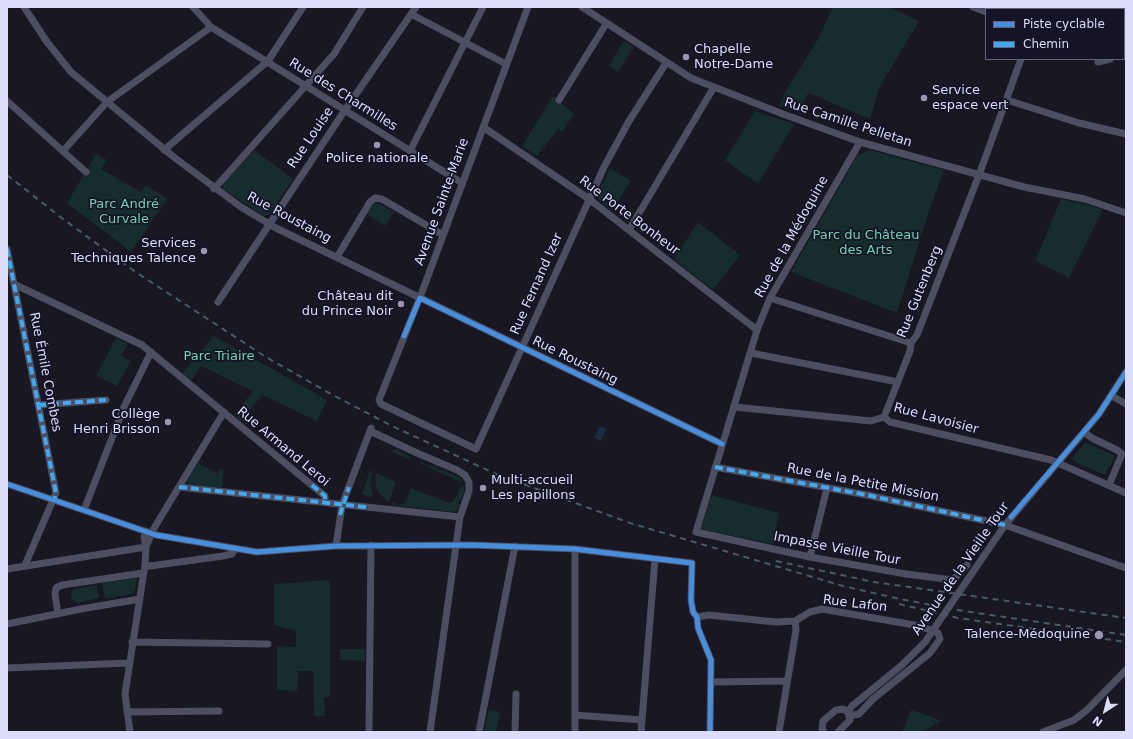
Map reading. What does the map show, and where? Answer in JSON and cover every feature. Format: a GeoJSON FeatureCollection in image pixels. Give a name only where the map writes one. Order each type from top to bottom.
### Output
{"type":"FeatureCollection","features":[{"type":"Feature","properties":{"kind":"street","name":"Rue Roustaing"},"geometry":{"type":"LineString","coordinates":[[24,7],[47,42],[71,72],[164,150],[214,189],[269,224],[722,444]]}},
{"type":"Feature","properties":{"kind":"street","name":"Rue des Charmilles"},"geometry":{"type":"LineString","coordinates":[[193,7],[211,27],[268,61],[462,183]]}},
{"type":"Feature","properties":{"kind":"street"},"geometry":{"type":"LineString","coordinates":[[164,150],[268,61],[303,7]]}},
{"type":"Feature","properties":{"kind":"street"},"geometry":{"type":"LineString","coordinates":[[214,189],[334,54],[363,7]]}},
{"type":"Feature","properties":{"kind":"street","name":"Rue Louise"},"geometry":{"type":"LineString","coordinates":[[218,302],[345,110],[416,7]]}},
{"type":"Feature","properties":{"kind":"street"},"geometry":{"type":"LineString","coordinates":[[410,151],[483,7]]}},
{"type":"Feature","properties":{"kind":"street","name":"Avenue Sainte-Marie"},"geometry":{"type":"LineString","coordinates":[[381,404],[379,400],[420,298],[528,7]]}},
{"type":"Feature","properties":{"kind":"street","name":"Rue Camille Pelletan"},"geometry":{"type":"LineString","coordinates":[[582,7],[666,63],[691,78],[714,87],[860,142],[1024,187],[1086,199],[1126,213]]}},
{"type":"Feature","properties":{"kind":"street"},"geometry":{"type":"LineString","coordinates":[[973,7],[985,12]]}},
{"type":"Feature","properties":{"kind":"street"},"geometry":{"type":"LineString","coordinates":[[411,14],[506,64]]}},
{"type":"Feature","properties":{"kind":"street"},"geometry":{"type":"LineString","coordinates":[[559,100],[606,24]]}},
{"type":"Feature","properties":{"kind":"street"},"geometry":{"type":"LineString","coordinates":[[63,151],[107,102],[211,27]]}},
{"type":"Feature","properties":{"kind":"street","name":"Rue Gutenberg"},"geometry":{"type":"LineString","coordinates":[[884,417],[910,351],[911,343],[916,335],[979,175],[1021,60]]}},
{"type":"Feature","properties":{"kind":"street"},"geometry":{"type":"LineString","coordinates":[[1098,60],[1098,62],[1106,60]]}},
{"type":"Feature","properties":{"kind":"street","name":"Rue Fernand Izer"},"geometry":{"type":"LineString","coordinates":[[381,404],[476,449],[589,198],[614,148],[666,63]]}},
{"type":"Feature","properties":{"kind":"street"},"geometry":{"type":"LineString","coordinates":[[629,230],[714,87]]}},
{"type":"Feature","properties":{"kind":"street"},"geometry":{"type":"LineString","coordinates":[[7,100],[86,172]]}},
{"type":"Feature","properties":{"kind":"street"},"geometry":{"type":"LineString","coordinates":[[1007,100],[1079,123],[1126,134]]}},
{"type":"Feature","properties":{"kind":"street","name":"Rue Porte Bonheur"},"geometry":{"type":"LineString","coordinates":[[483,127],[589,198],[757,330]]}},
{"type":"Feature","properties":{"kind":"street","name":"Rue de la Médoquine"},"geometry":{"type":"LineString","coordinates":[[696,532],[757,330],[770,298],[860,142]]}},
{"type":"Feature","properties":{"kind":"street"},"geometry":{"type":"LineString","coordinates":[[337,257],[370,202],[375,198],[382,199],[443,235]]}},
{"type":"Feature","properties":{"kind":"street","name":"Rue Émile Combes"},"geometry":{"type":"LineString","coordinates":[[7,249],[16,285],[56,493],[54,500]]}},
{"type":"Feature","properties":{"kind":"street","name":"Rue Armand Leroi"},"geometry":{"type":"LineString","coordinates":[[16,285],[142,345],[325,496],[324,502],[460,517]]}},
{"type":"Feature","properties":{"kind":"street"},"geometry":{"type":"LineString","coordinates":[[770,298],[911,343]]}},
{"type":"Feature","properties":{"kind":"street"},"geometry":{"type":"LineString","coordinates":[[84,510],[124,407],[151,352]]}},
{"type":"Feature","properties":{"kind":"street"},"geometry":{"type":"LineString","coordinates":[[751,353],[898,382]]}},
{"type":"Feature","properties":{"kind":"street","name":"Avenue de la Vieille Tour"},"geometry":{"type":"LineString","coordinates":[[849,714],[852,706],[902,665],[925,642],[1005,525],[1084,432],[1112,396],[1126,372]]}},
{"type":"Feature","properties":{"kind":"street"},"geometry":{"type":"LineString","coordinates":[[1112,396],[1126,404]]}},
{"type":"Feature","properties":{"kind":"street"},"geometry":{"type":"LineString","coordinates":[[39,405],[106,400]]}},
{"type":"Feature","properties":{"kind":"street","name":"Rue Lavoisier"},"geometry":{"type":"LineString","coordinates":[[735,406],[871,421],[884,417],[890,422],[1058,462],[1126,493]]}},
{"type":"Feature","properties":{"kind":"street"},"geometry":{"type":"LineString","coordinates":[[130,732],[125,694],[145,565],[146,547],[144,537],[149,532],[179,487],[224,412]]}},
{"type":"Feature","properties":{"kind":"street"},"geometry":{"type":"LineString","coordinates":[[336,546],[342,505],[371,429],[417,454],[457,470],[465,475],[469,482],[469,491],[460,517],[430,732]]}},
{"type":"Feature","properties":{"kind":"street"},"geometry":{"type":"LineString","coordinates":[[1084,432],[1092,438],[1118,450],[1122,454],[1122,459],[1109,485]]}},
{"type":"Feature","properties":{"kind":"street","name":"Rue de la Petite Mission"},"geometry":{"type":"LineString","coordinates":[[715,466],[1005,525],[1126,568]]}},
{"type":"Feature","properties":{"kind":"street"},"geometry":{"type":"LineString","coordinates":[[7,484],[149,532],[257,552],[371,545],[515,546],[575,549],[692,563],[692,612],[697,618],[698,628],[711,660],[710,732]]}},
{"type":"Feature","properties":{"kind":"street"},"geometry":{"type":"LineString","coordinates":[[179,487],[324,502]]}},
{"type":"Feature","properties":{"kind":"street"},"geometry":{"type":"LineString","coordinates":[[810,557],[827,488]]}},
{"type":"Feature","properties":{"kind":"street"},"geometry":{"type":"LineString","coordinates":[[25,565],[54,500]]}},
{"type":"Feature","properties":{"kind":"street","name":"Impasse Vieille Tour"},"geometry":{"type":"LineString","coordinates":[[696,532],[870,569],[953,580],[968,565]]}},
{"type":"Feature","properties":{"kind":"street"},"geometry":{"type":"LineString","coordinates":[[369,732],[371,545]]}},
{"type":"Feature","properties":{"kind":"street"},"geometry":{"type":"LineString","coordinates":[[479,732],[515,546]]}},
{"type":"Feature","properties":{"kind":"street"},"geometry":{"type":"LineString","coordinates":[[7,569],[146,547]]}},
{"type":"Feature","properties":{"kind":"street"},"geometry":{"type":"LineString","coordinates":[[145,565],[150,566],[223,556],[232,554],[235,549]]}},
{"type":"Feature","properties":{"kind":"street"},"geometry":{"type":"LineString","coordinates":[[575,549],[575,732]]}},
{"type":"Feature","properties":{"kind":"street"},"geometry":{"type":"LineString","coordinates":[[641,732],[655,559]]}},
{"type":"Feature","properties":{"kind":"street"},"geometry":{"type":"LineString","coordinates":[[58,614],[55,594],[56,588],[62,585],[143,573]]}},
{"type":"Feature","properties":{"kind":"street"},"geometry":{"type":"LineString","coordinates":[[7,624],[140,599]]}},
{"type":"Feature","properties":{"kind":"street","name":"Rue Lafon"},"geometry":{"type":"LineString","coordinates":[[697,618],[709,615],[775,622],[795,621],[810,612],[822,609],[920,626],[938,633],[940,639],[930,653],[867,704],[859,714],[849,714]]}},
{"type":"Feature","properties":{"kind":"street"},"geometry":{"type":"LineString","coordinates":[[779,732],[796,630],[795,621]]}},
{"type":"Feature","properties":{"kind":"street"},"geometry":{"type":"LineString","coordinates":[[132,642],[268,644]]}},
{"type":"Feature","properties":{"kind":"street"},"geometry":{"type":"LineString","coordinates":[[7,668],[129,663]]}},
{"type":"Feature","properties":{"kind":"street"},"geometry":{"type":"LineString","coordinates":[[1043,732],[1074,720],[1087,710],[1126,670]]}},
{"type":"Feature","properties":{"kind":"street"},"geometry":{"type":"LineString","coordinates":[[711,682],[787,681]]}},
{"type":"Feature","properties":{"kind":"street"},"geometry":{"type":"LineString","coordinates":[[515,732],[516,694]]}},
{"type":"Feature","properties":{"kind":"street"},"geometry":{"type":"LineString","coordinates":[[824,732],[822,729],[823,721],[839,709],[849,714],[848,724],[838,732]]}},
{"type":"Feature","properties":{"kind":"street"},"geometry":{"type":"LineString","coordinates":[[128,712],[219,711]]}},
{"type":"Feature","properties":{"kind":"street"},"geometry":{"type":"LineString","coordinates":[[575,715],[642,720]]}},
{"type":"Feature","properties":{"kind":"green space"},"geometry":{"type":"Polygon","coordinates":[[[833,7],[889,7],[919,21],[879,88],[870,119],[808,93],[799,113],[779,106],[785,92],[817,41],[833,7]]]}},
{"type":"Feature","properties":{"kind":"green space"},"geometry":{"type":"Polygon","coordinates":[[[623,41],[634,47],[618,72],[609,66],[623,41]]]}},
{"type":"Feature","properties":{"kind":"green space"},"geometry":{"type":"Polygon","coordinates":[[[553,96],[574,114],[562,132],[558,129],[537,156],[522,146],[553,96]]]}},
{"type":"Feature","properties":{"kind":"green space"},"geometry":{"type":"Polygon","coordinates":[[[755,111],[794,124],[758,184],[725,160],[755,111]]]}},
{"type":"Feature","properties":{"kind":"green space"},"geometry":{"type":"Polygon","coordinates":[[[254,150],[293,179],[269,215],[264,216],[223,189],[223,184],[254,150]]]}},
{"type":"Feature","properties":{"kind":"green space","name":"Parc du Château des Arts"},"geometry":{"type":"Polygon","coordinates":[[[869,150],[944,170],[930,208],[897,313],[791,272],[857,156],[869,150]]]}},
{"type":"Feature","properties":{"kind":"green space","name":"Parc André Curvale"},"geometry":{"type":"Polygon","coordinates":[[[96,154],[107,160],[101,169],[141,192],[146,185],[167,199],[131,252],[67,203],[96,154]]]}},
{"type":"Feature","properties":{"kind":"green space"},"geometry":{"type":"Polygon","coordinates":[[[610,168],[631,181],[612,211],[598,199],[597,194],[610,168]]]}},
{"type":"Feature","properties":{"kind":"green space"},"geometry":{"type":"Polygon","coordinates":[[[1061,199],[1103,209],[1069,278],[1035,261],[1061,199]]]}},
{"type":"Feature","properties":{"kind":"green space"},"geometry":{"type":"Polygon","coordinates":[[[377,203],[394,212],[385,226],[367,214],[374,204],[377,203]]]}},
{"type":"Feature","properties":{"kind":"green space"},"geometry":{"type":"Polygon","coordinates":[[[698,222],[740,255],[713,290],[674,259],[698,222]]]}},
{"type":"Feature","properties":{"kind":"green space","name":"Parc Triaire"},"geometry":{"type":"Polygon","coordinates":[[[214,336],[327,400],[317,421],[262,395],[241,421],[234,415],[253,391],[201,366],[191,381],[182,374],[214,336]]]}},
{"type":"Feature","properties":{"kind":"green space"},"geometry":{"type":"Polygon","coordinates":[[[116,338],[128,344],[121,356],[131,361],[117,386],[96,376],[116,338]]]}},
{"type":"Feature","properties":{"kind":"green space"},"geometry":{"type":"Polygon","coordinates":[[[1085,443],[1114,455],[1114,459],[1105,475],[1073,461],[1072,458],[1085,443]]]}},
{"type":"Feature","properties":{"kind":"green space"},"geometry":{"type":"Polygon","coordinates":[[[396,449],[411,457],[410,460],[390,451],[396,449]]]}},
{"type":"Feature","properties":{"kind":"green space"},"geometry":{"type":"Polygon","coordinates":[[[420,460],[426,465],[437,468],[437,470],[443,470],[459,477],[462,482],[421,464],[420,460]]]}},
{"type":"Feature","properties":{"kind":"green space"},"geometry":{"type":"Polygon","coordinates":[[[198,463],[217,473],[220,468],[224,470],[222,488],[189,484],[187,481],[198,463]]]}},
{"type":"Feature","properties":{"kind":"green space"},"geometry":{"type":"Polygon","coordinates":[[[370,470],[372,471],[370,484],[373,495],[370,497],[362,494],[370,470]]]}},
{"type":"Feature","properties":{"kind":"green space"},"geometry":{"type":"Polygon","coordinates":[[[377,473],[396,482],[389,501],[386,501],[377,490],[375,479],[377,473]]]}},
{"type":"Feature","properties":{"kind":"green space"},"geometry":{"type":"Polygon","coordinates":[[[461,486],[464,487],[464,493],[458,504],[461,505],[456,512],[392,505],[393,502],[399,505],[405,503],[411,488],[450,503],[454,501],[461,486]]]}},
{"type":"Feature","properties":{"kind":"green space"},"geometry":{"type":"Polygon","coordinates":[[[711,495],[779,513],[773,544],[701,529],[711,495]]]}},
{"type":"Feature","properties":{"kind":"green space"},"geometry":{"type":"Polygon","coordinates":[[[137,578],[135,590],[132,594],[105,599],[102,583],[137,578]]]}},
{"type":"Feature","properties":{"kind":"green space"},"geometry":{"type":"Polygon","coordinates":[[[330,580],[330,697],[324,697],[325,716],[314,716],[313,671],[298,671],[297,691],[277,690],[277,646],[296,647],[296,631],[274,625],[274,584],[330,580]]]}},
{"type":"Feature","properties":{"kind":"green space"},"geometry":{"type":"Polygon","coordinates":[[[97,585],[99,598],[77,603],[71,598],[71,593],[74,589],[97,585]]]}},
{"type":"Feature","properties":{"kind":"green space"},"geometry":{"type":"Polygon","coordinates":[[[340,649],[365,649],[365,661],[340,660],[340,649]]]}},
{"type":"Feature","properties":{"kind":"green space"},"geometry":{"type":"Polygon","coordinates":[[[489,709],[500,712],[496,732],[484,732],[489,709]]]}},
{"type":"Feature","properties":{"kind":"green space"},"geometry":{"type":"Polygon","coordinates":[[[911,710],[941,721],[922,732],[902,732],[911,710]]]}},
{"type":"Feature","properties":{"kind":"water"},"geometry":{"type":"Polygon","coordinates":[[[600,426],[606,429],[601,441],[594,438],[600,426]]]}},
{"type":"Feature","properties":{"kind":"railway"},"geometry":{"type":"LineString","coordinates":[[7,175],[63,219],[137,273],[266,357],[331,394],[392,426],[496,474],[630,523],[843,586],[964,611],[1126,635]]}},
{"type":"Feature","properties":{"kind":"railway"},"geometry":{"type":"LineString","coordinates":[[776,561],[874,582],[1126,618]]}},
{"type":"Feature","properties":{"kind":"railway"},"geometry":{"type":"LineString","coordinates":[[899,604],[958,618],[1126,642]]}},
{"type":"Feature","properties":{"kind":"marked path"},"geometry":{"type":"LineString","coordinates":[[7,249],[56,493],[54,500]]}},
{"type":"Feature","properties":{"kind":"marked path"},"geometry":{"type":"LineString","coordinates":[[39,405],[106,400]]}},
{"type":"Feature","properties":{"kind":"marked path"},"geometry":{"type":"LineString","coordinates":[[715,467],[867,495],[1005,525]]}},
{"type":"Feature","properties":{"kind":"marked path"},"geometry":{"type":"LineString","coordinates":[[312,485],[325,496],[325,502]]}},
{"type":"Feature","properties":{"kind":"marked path"},"geometry":{"type":"LineString","coordinates":[[179,487],[366,507]]}},
{"type":"Feature","properties":{"kind":"marked path"},"geometry":{"type":"LineString","coordinates":[[340,515],[349,487]]}},
{"type":"Feature","properties":{"kind":"cycle path"},"geometry":{"type":"LineString","coordinates":[[404,336],[420,298],[722,444]]}},
{"type":"Feature","properties":{"kind":"cycle path"},"geometry":{"type":"LineString","coordinates":[[1011,517],[1099,414],[1126,372]]}},
{"type":"Feature","properties":{"kind":"cycle path"},"geometry":{"type":"LineString","coordinates":[[7,484],[156,535],[257,552],[336,546],[472,545],[575,549],[692,563],[691,600],[693,612],[697,617],[698,628],[711,660],[710,732]]}},
{"type":"Feature","properties":{"kind":"place","name":"Chapelle Notre-Dame"},"geometry":{"type":"Point","coordinates":[686,57]}},
{"type":"Feature","properties":{"kind":"place","name":"Service espace vert"},"geometry":{"type":"Point","coordinates":[924,98]}},
{"type":"Feature","properties":{"kind":"place","name":"Police nationale"},"geometry":{"type":"Point","coordinates":[377,145]}},
{"type":"Feature","properties":{"kind":"place","name":"Services Techniques Talence"},"geometry":{"type":"Point","coordinates":[204,251]}},
{"type":"Feature","properties":{"kind":"place","name":"Château dit du Prince Noir"},"geometry":{"type":"Point","coordinates":[401,304]}},
{"type":"Feature","properties":{"kind":"place","name":"Collège Henri Brisson"},"geometry":{"type":"Point","coordinates":[168,422]}},
{"type":"Feature","properties":{"kind":"place","name":"Multi-accueil Les papillons"},"geometry":{"type":"Point","coordinates":[483,488]}},
{"type":"Feature","properties":{"kind":"place","name":"Talence-Médoquine"},"geometry":{"type":"Point","coordinates":[1099,635]}}]}
